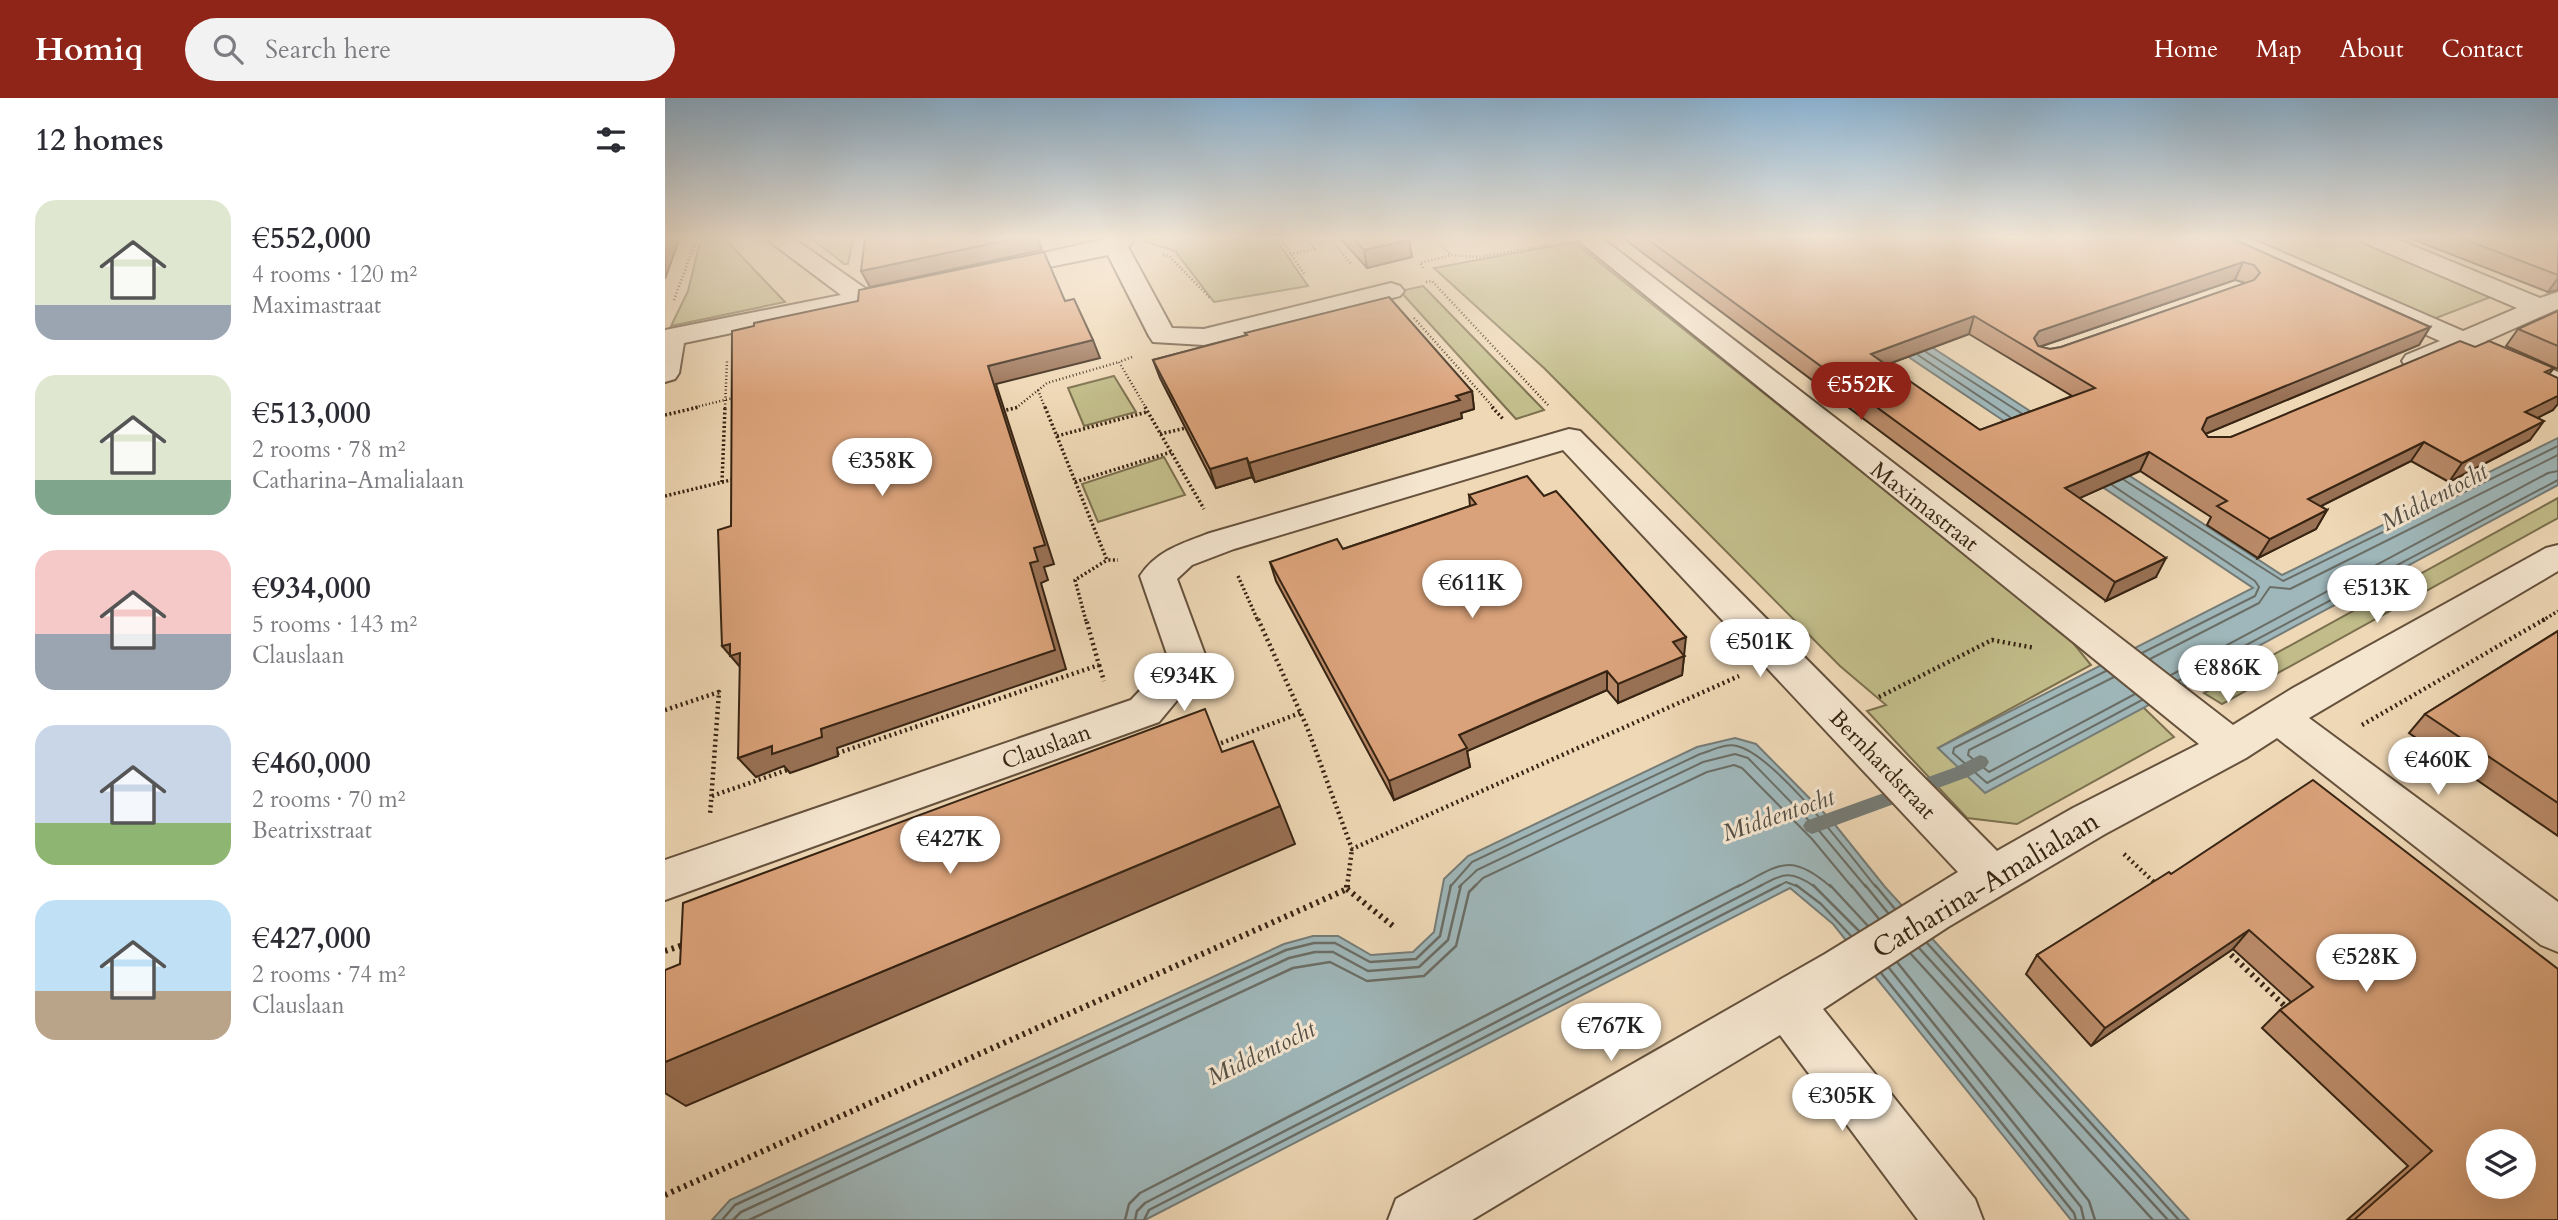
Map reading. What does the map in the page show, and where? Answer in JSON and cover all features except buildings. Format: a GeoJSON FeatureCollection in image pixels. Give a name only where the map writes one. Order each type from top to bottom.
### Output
{"type":"FeatureCollection","features":[{"type":"Feature","properties":{"kind":"street"},"geometry":{"type":"LineString","coordinates":[[851,290],[862,298]]}},
{"type":"Feature","properties":{"kind":"street"},"geometry":{"type":"LineString","coordinates":[[665,373],[668,338],[900,290]]}},
{"type":"Feature","properties":{"kind":"street"},"geometry":{"type":"LineString","coordinates":[[1142,290],[1163,336],[1185,337],[1204,337],[1391,291]]}},
{"type":"Feature","properties":{"kind":"street","name":"Maximastraat"},"geometry":{"type":"LineString","coordinates":[[1653,290],[2231,747]]}},
{"type":"Feature","properties":{"kind":"street"},"geometry":{"type":"LineString","coordinates":[[2348,290],[2558,382]]}},
{"type":"Feature","properties":{"kind":"street"},"geometry":{"type":"LineString","coordinates":[[2513,290],[2549,304]]}},
{"type":"Feature","properties":{"kind":"street"},"geometry":{"type":"LineString","coordinates":[[2395,370],[2549,304]]}},
{"type":"Feature","properties":{"kind":"street"},"geometry":{"type":"LineString","coordinates":[[1180,557],[1222,541],[1553,444]]}},
{"type":"Feature","properties":{"kind":"street","name":"Bernhardstraat"},"geometry":{"type":"LineString","coordinates":[[1553,444],[1780,658],[1993,878]]}},
{"type":"Feature","properties":{"kind":"street","name":"Catharina-Amalialaan"},"geometry":{"type":"LineString","coordinates":[[1417,1220],[1843,970],[1931,912],[2089,821],[2231,747],[2558,556]]}},
{"type":"Feature","properties":{"kind":"street","name":"Clauslaan"},"geometry":{"type":"LineString","coordinates":[[665,880],[1145,711],[1189,663],[1158,576],[1180,557]]}},
{"type":"Feature","properties":{"kind":"street"},"geometry":{"type":"LineString","coordinates":[[2279,717],[2558,930]]}},
{"type":"Feature","properties":{"kind":"street"},"geometry":{"type":"LineString","coordinates":[[1787,1003],[1954,1220]]}},
{"type":"Feature","properties":{"kind":"path"},"geometry":{"type":"LineString","coordinates":[[674,300],[678,290]]}},
{"type":"Feature","properties":{"kind":"path"},"geometry":{"type":"LineString","coordinates":[[1203,290],[1214,302]]}},
{"type":"Feature","properties":{"kind":"path"},"geometry":{"type":"LineString","coordinates":[[1391,291],[1507,423],[1553,444],[1553,411],[1441,290]]}},
{"type":"Feature","properties":{"kind":"path"},"geometry":{"type":"LineString","coordinates":[[999,412],[1017,408],[1047,383],[1119,362],[1185,337]]}},
{"type":"Feature","properties":{"kind":"path"},"geometry":{"type":"LineString","coordinates":[[1119,362],[1222,541],[1300,713],[1352,849],[1347,889]]}},
{"type":"Feature","properties":{"kind":"path"},"geometry":{"type":"LineString","coordinates":[[1038,390],[1107,560]]}},
{"type":"Feature","properties":{"kind":"path"},"geometry":{"type":"LineString","coordinates":[[665,415],[737,397]]}},
{"type":"Feature","properties":{"kind":"path"},"geometry":{"type":"LineString","coordinates":[[722,482],[724,400]]}},
{"type":"Feature","properties":{"kind":"path"},"geometry":{"type":"LineString","coordinates":[[1056,436],[1147,412]]}},
{"type":"Feature","properties":{"kind":"path"},"geometry":{"type":"LineString","coordinates":[[1160,434],[1201,424]]}},
{"type":"Feature","properties":{"kind":"path"},"geometry":{"type":"LineString","coordinates":[[1075,482],[1171,452]]}},
{"type":"Feature","properties":{"kind":"path"},"geometry":{"type":"LineString","coordinates":[[665,496],[748,475]]}},
{"type":"Feature","properties":{"kind":"path"},"geometry":{"type":"LineString","coordinates":[[828,756],[1099,665],[1075,580],[1107,560],[1180,557]]}},
{"type":"Feature","properties":{"kind":"path"},"geometry":{"type":"LineString","coordinates":[[2321,748],[2558,611]]}},
{"type":"Feature","properties":{"kind":"path"},"geometry":{"type":"LineString","coordinates":[[1838,718],[1992,640],[2052,652],[2097,640]]}},
{"type":"Feature","properties":{"kind":"path"},"geometry":{"type":"LineString","coordinates":[[1352,849],[1780,658]]}},
{"type":"Feature","properties":{"kind":"path"},"geometry":{"type":"LineString","coordinates":[[665,710],[719,692],[707,866],[697,941],[665,951]]}},
{"type":"Feature","properties":{"kind":"path"},"geometry":{"type":"LineString","coordinates":[[1210,747],[1300,713]]}},
{"type":"Feature","properties":{"kind":"path"},"geometry":{"type":"LineString","coordinates":[[712,796],[802,765]]}},
{"type":"Feature","properties":{"kind":"path"},"geometry":{"type":"LineString","coordinates":[[2089,821],[2159,888]]}},
{"type":"Feature","properties":{"kind":"path"},"geometry":{"type":"LineString","coordinates":[[1347,889],[1393,926]]}},
{"type":"Feature","properties":{"kind":"path"},"geometry":{"type":"LineString","coordinates":[[665,1195],[1347,889]]}},
{"type":"Feature","properties":{"kind":"path"},"geometry":{"type":"LineString","coordinates":[[2220,945],[2291,1011]]}},
{"type":"Feature","properties":{"kind":"shaded area"},"geometry":{"type":"Polygon","coordinates":[[[774,290],[785,302],[671,326],[688,291],[774,290]]]}},
{"type":"Feature","properties":{"kind":"shaded area"},"geometry":{"type":"Polygon","coordinates":[[[1205,290],[1282,290],[1214,302],[1205,290]]]}},
{"type":"Feature","properties":{"kind":"shaded area"},"geometry":{"type":"Polygon","coordinates":[[[1427,290],[1544,410],[1516,419],[1400,291],[1427,290]]]}},
{"type":"Feature","properties":{"kind":"shaded area"},"geometry":{"type":"Polygon","coordinates":[[[1459,290],[1635,290],[2065,633],[2091,665],[1938,748],[1985,792],[2143,707],[2174,737],[2017,824],[1967,818],[1867,711],[1886,705],[1840,666],[1544,368],[1459,290]]]}},
{"type":"Feature","properties":{"kind":"shaded area"},"geometry":{"type":"Polygon","coordinates":[[[2365,290],[2485,290],[2496,295],[2431,320],[2365,290]]]}},
{"type":"Feature","properties":{"kind":"shaded area"},"geometry":{"type":"Polygon","coordinates":[[[1114,376],[1136,412],[1084,426],[1068,388],[1114,376]]]}},
{"type":"Feature","properties":{"kind":"shaded area"},"geometry":{"type":"Polygon","coordinates":[[[1164,457],[1185,495],[1098,522],[1082,484],[1164,457]]]}},
{"type":"Feature","properties":{"kind":"shaded area"},"geometry":{"type":"Polygon","coordinates":[[[2558,498],[2558,518],[2222,704],[2204,693],[2558,498]]]}},
{"type":"Feature","properties":{"kind":"water"},"geometry":{"type":"Polygon","coordinates":[[[1809,290],[1844,290],[2282,575],[2558,438],[2558,485],[1985,793],[1938,748],[2253,588],[1809,290]]]}},
{"type":"Feature","properties":{"kind":"water"},"geometry":{"type":"Polygon","coordinates":[[[1735,738],[1756,744],[1832,821],[1885,887],[2189,1220],[2071,1220],[1833,924],[1790,888],[1145,1220],[712,1220],[730,1200],[1284,944],[1313,936],[1338,936],[1371,955],[1413,952],[1434,932],[1444,879],[1468,856],[1697,747],[1735,738]]]}},
{"type":"Feature","properties":{"kind":"waterway","name":"Middentocht"},"geometry":{"type":"LineString","coordinates":[[1812,826],[1962,772],[1980,762]]}}]}
